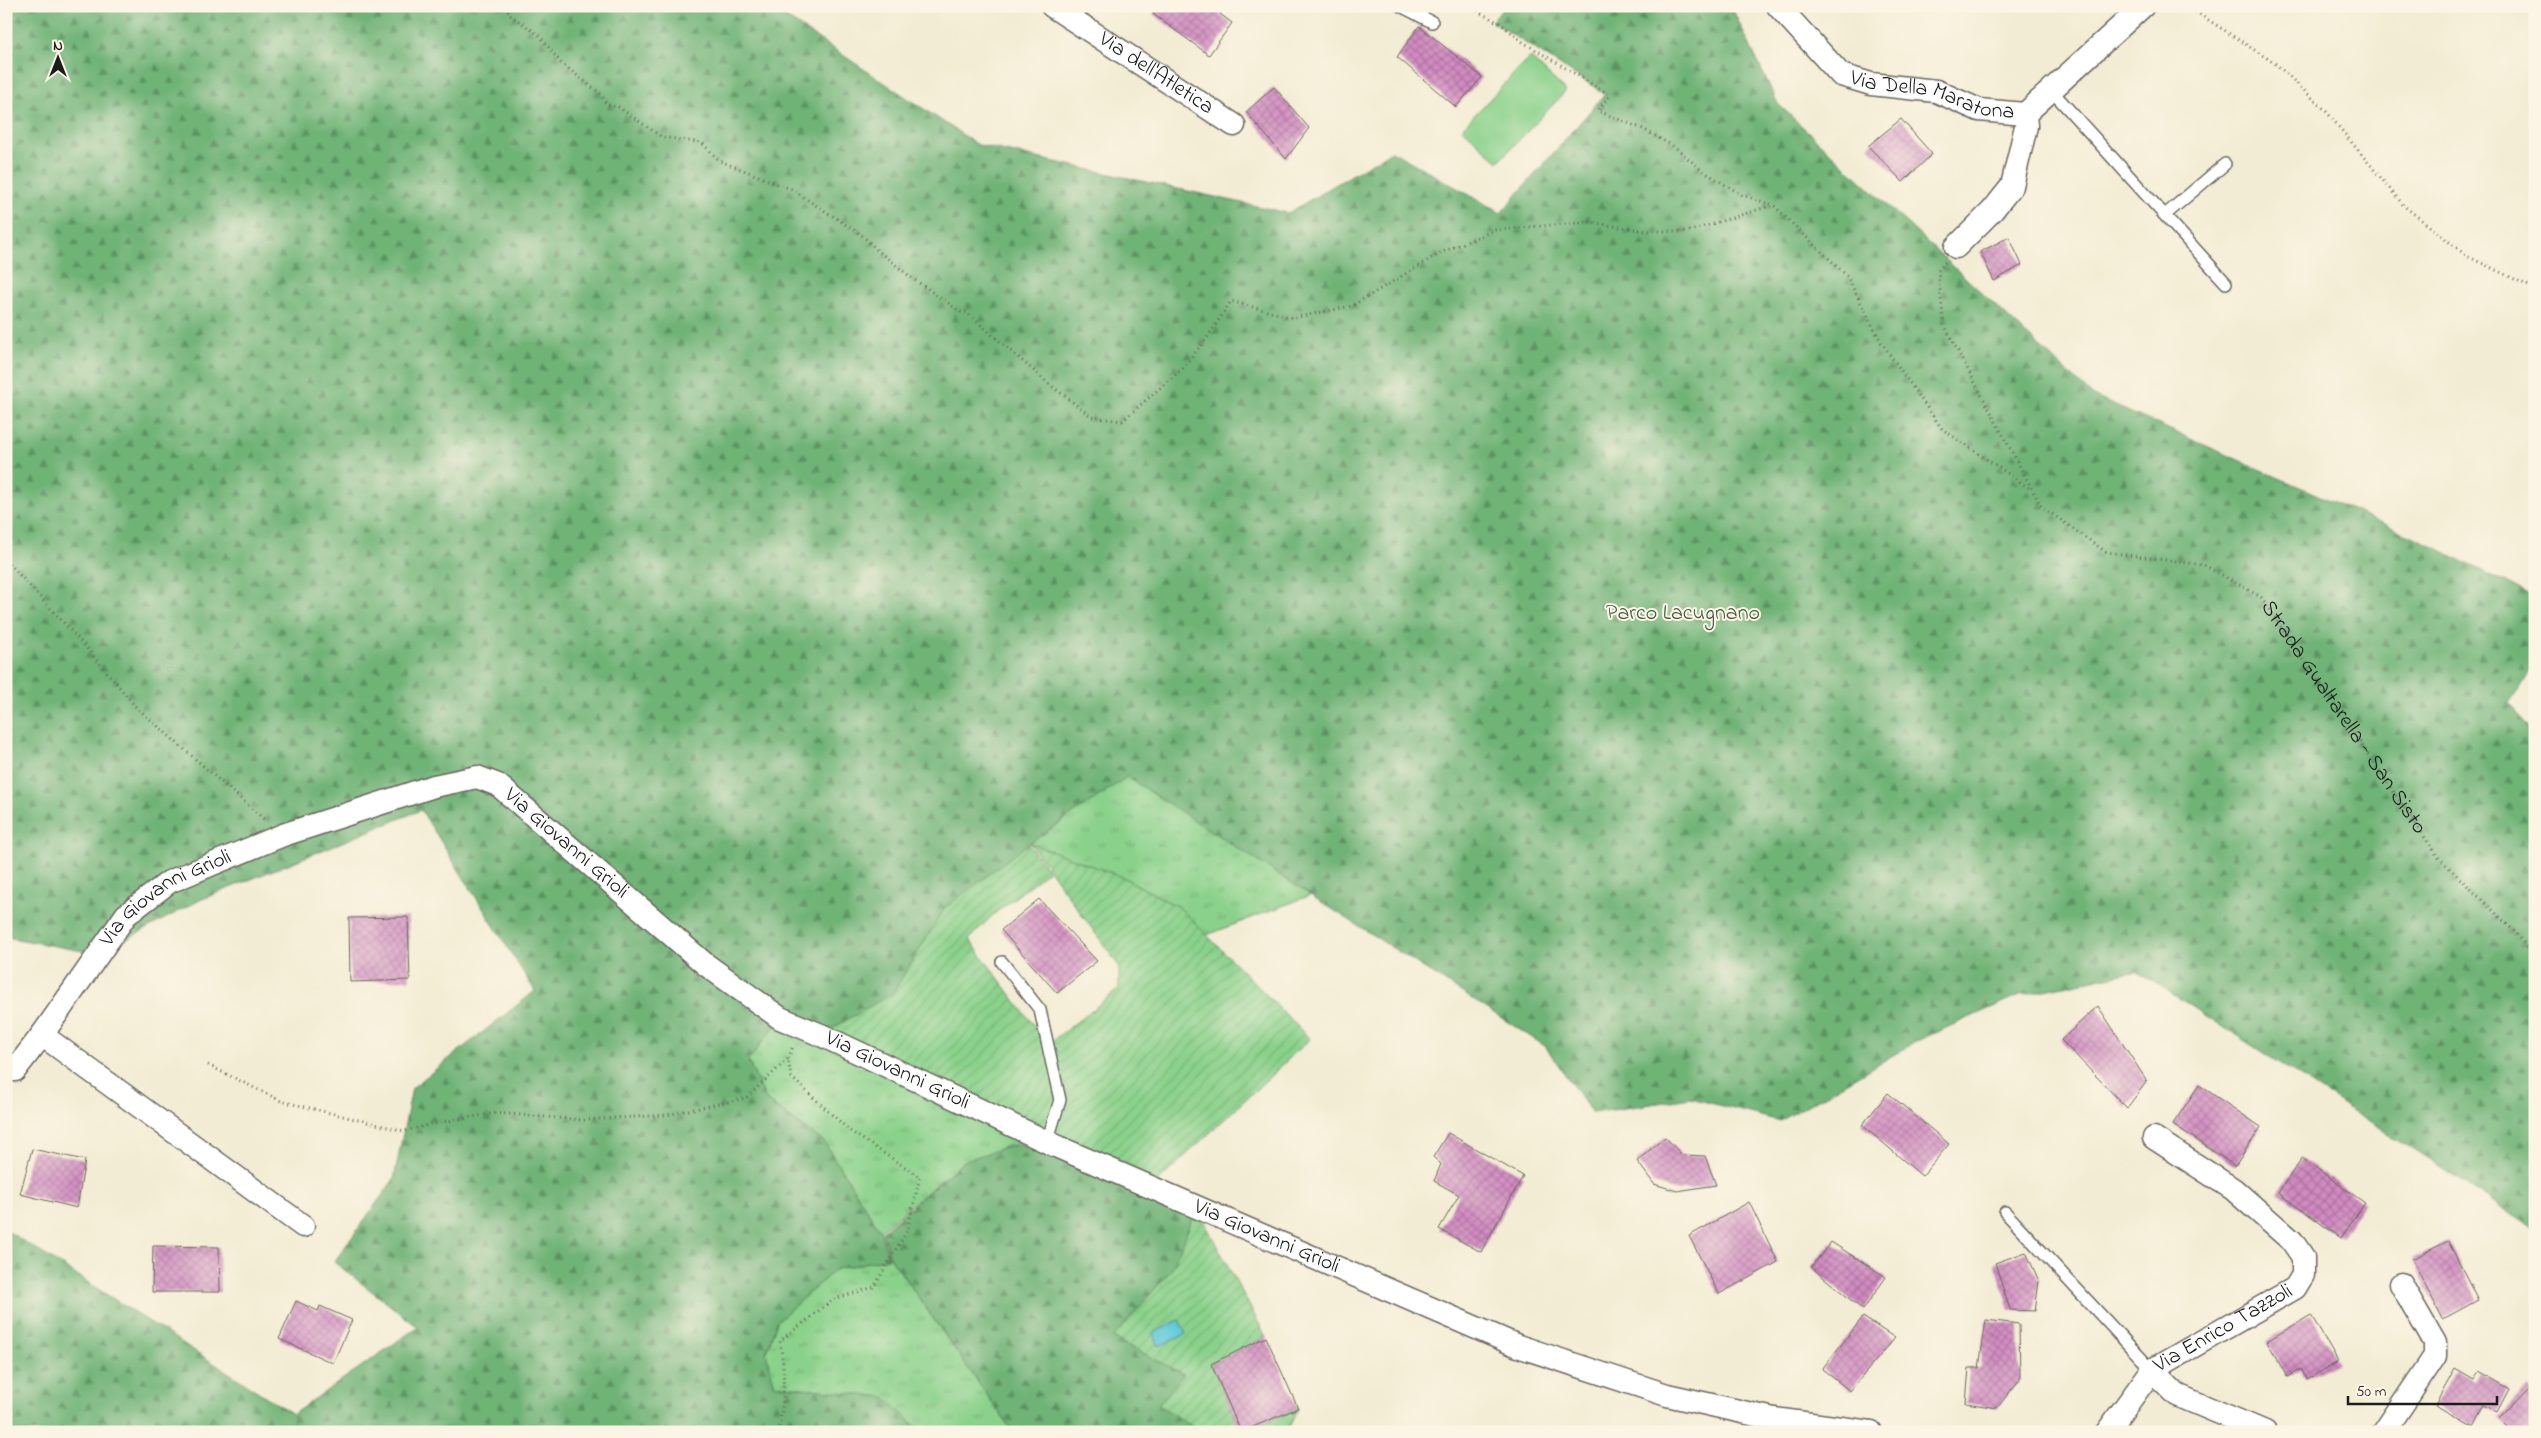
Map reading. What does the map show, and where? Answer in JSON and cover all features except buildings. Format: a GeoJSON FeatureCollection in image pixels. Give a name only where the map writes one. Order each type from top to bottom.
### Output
{"type":"FeatureCollection","features":[{"type":"Feature","properties":{"kind":"street","name":"Via dell'Atletica"},"geometry":{"type":"LineString","coordinates":[[1052,6],[1234,125]]}},
{"type":"Feature","properties":{"kind":"street","name":"Via Della Maratona"},"geometry":{"type":"LineString","coordinates":[[1778,6],[1841,76],[1871,84],[1936,91],[1979,110],[2025,114]]}},
{"type":"Feature","properties":{"kind":"street"},"geometry":{"type":"LineString","coordinates":[[1956,247],[1992,211],[2012,186],[2026,126],[2025,114],[2143,6]]}},
{"type":"Feature","properties":{"kind":"street","name":"Via Giovanni Grioli"},"geometry":{"type":"LineString","coordinates":[[6,1070],[15,1070],[42,1035],[126,915],[169,882],[283,835],[434,786],[477,777],[498,785],[705,964],[780,1018],[1047,1142],[1518,1346],[1667,1395],[1774,1419],[1870,1432]]}},
{"type":"Feature","properties":{"kind":"street"},"geometry":{"type":"LineString","coordinates":[[42,1035],[303,1226]]}},
{"type":"Feature","properties":{"kind":"street","name":"Via Enrico Tazzoli"},"geometry":{"type":"LineString","coordinates":[[2107,1432],[2152,1370],[2295,1288],[2303,1275],[2303,1257],[2292,1241],[2233,1188],[2154,1138]]}},
{"type":"Feature","properties":{"kind":"street"},"geometry":{"type":"LineString","coordinates":[[2384,1432],[2435,1356],[2435,1343],[2401,1284]]}},
{"type":"Feature","properties":{"kind":"street"},"geometry":{"type":"LineString","coordinates":[[2152,1370],[2177,1395],[2265,1432]]}},
{"type":"Feature","properties":{"kind":"lane"},"geometry":{"type":"LineString","coordinates":[[1402,6],[1432,22]]}},
{"type":"Feature","properties":{"kind":"lane"},"geometry":{"type":"LineString","coordinates":[[2051,90],[2226,283]]}},
{"type":"Feature","properties":{"kind":"lane"},"geometry":{"type":"LineString","coordinates":[[2165,216],[2225,164]]}},
{"type":"Feature","properties":{"kind":"lane"},"geometry":{"type":"LineString","coordinates":[[1002,962],[1040,1010],[1060,1100],[1047,1142]]}},
{"type":"Feature","properties":{"kind":"lane"},"geometry":{"type":"LineString","coordinates":[[2005,1212],[2152,1370]]}},
{"type":"Feature","properties":{"kind":"path"},"geometry":{"type":"LineString","coordinates":[[506,6],[510,14],[539,35],[562,63],[601,94],[607,105],[618,107],[662,137],[702,143],[720,161],[791,189],[864,236],[876,250],[912,278],[961,312],[966,312],[991,332],[1031,370],[1092,417],[1122,421],[1183,368],[1207,338],[1231,300],[1293,318],[1352,306],[1440,253],[1495,230],[1589,222],[1646,231],[1690,231],[1773,204]]}},
{"type":"Feature","properties":{"kind":"path"},"geometry":{"type":"LineString","coordinates":[[1468,6],[1501,24],[1523,42],[1610,95],[1598,110],[1643,129],[1676,148],[1703,171],[1742,195],[1773,204],[1847,276],[1881,342],[1942,429],[2032,490]]}},
{"type":"Feature","properties":{"kind":"path"},"geometry":{"type":"LineString","coordinates":[[2187,6],[2276,64],[2325,110],[2404,206],[2467,256],[2535,289]]}},
{"type":"Feature","properties":{"kind":"path","name":"Strada Gualtarella - San Sisto"},"geometry":{"type":"LineString","coordinates":[[1956,247],[1938,271],[1944,325],[2041,506],[2106,552],[2204,565],[2261,597],[2438,856],[2514,931],[2535,957]]}},
{"type":"Feature","properties":{"kind":"path"},"geometry":{"type":"LineString","coordinates":[[6,560],[85,646],[136,707],[283,835]]}},
{"type":"Feature","properties":{"kind":"path"},"geometry":{"type":"LineString","coordinates":[[208,1065],[281,1101],[404,1131],[441,1122],[496,1113],[583,1120],[666,1115],[746,1098],[788,1059],[801,1027]]}},
{"type":"Feature","properties":{"kind":"path"},"geometry":{"type":"LineString","coordinates":[[778,1432],[783,1411],[785,1375],[780,1341],[834,1299],[874,1287],[907,1231],[920,1177],[850,1131],[791,1077],[788,1059]]}},
{"type":"Feature","properties":{"kind":"green space","name":"Parco Lacugnano"},"geometry":{"type":"Polygon","coordinates":[[[6,6],[769,6],[978,145],[1288,213],[1392,151],[1501,213],[1605,94],[1491,21],[1506,6],[1624,6],[1641,16],[1651,6],[1731,6],[1778,104],[2093,396],[2427,543],[2535,598],[2535,664],[2511,702],[2535,739],[2535,1229],[2137,971],[2020,995],[1919,1040],[1780,1121],[1691,1098],[1592,1113],[1545,1046],[1127,777],[1030,843],[945,908],[893,993],[821,1035],[780,1019],[748,1061],[767,1101],[824,1142],[880,1231],[889,1258],[836,1269],[777,1321],[766,1353],[775,1385],[885,1397],[921,1432],[6,1432],[6,1230],[293,1414],[418,1327],[334,1262],[394,1179],[412,1088],[535,991],[421,810],[200,900],[99,954],[6,937],[6,6]]]}},
{"type":"Feature","properties":{"kind":"green space"},"geometry":{"type":"Polygon","coordinates":[[[1530,57],[1566,91],[1498,162],[1462,128],[1530,57]]]}},
{"type":"Feature","properties":{"kind":"green space"},"geometry":{"type":"Polygon","coordinates":[[[1127,776],[1311,895],[1207,935],[1180,908],[1122,877],[1030,843],[1127,776]]]}},
{"type":"Feature","properties":{"kind":"green space"},"geometry":{"type":"Polygon","coordinates":[[[1030,843],[1122,877],[1180,908],[1310,1039],[1151,1188],[821,1035],[893,993],[945,908],[1028,844],[1048,871],[993,915],[969,939],[1048,1044],[1119,989],[1119,966],[1030,843]]]}},
{"type":"Feature","properties":{"kind":"green space"},"geometry":{"type":"Polygon","coordinates":[[[780,1018],[1047,1142],[964,1161],[880,1231],[824,1142],[767,1101],[748,1061],[780,1018]]]}},
{"type":"Feature","properties":{"kind":"green space"},"geometry":{"type":"Polygon","coordinates":[[[1047,1142],[1197,1208],[1172,1269],[1113,1338],[1184,1374],[1158,1405],[1201,1432],[1013,1432],[890,1257],[882,1232],[964,1161],[1008,1146],[1047,1142]]]}},
{"type":"Feature","properties":{"kind":"green space"},"geometry":{"type":"Polygon","coordinates":[[[1197,1208],[1266,1337],[1211,1364],[1241,1432],[1201,1432],[1158,1405],[1184,1374],[1113,1338],[1172,1269],[1197,1208]]]}},
{"type":"Feature","properties":{"kind":"green space"},"geometry":{"type":"Polygon","coordinates":[[[890,1257],[1013,1432],[921,1432],[884,1397],[775,1385],[764,1360],[777,1321],[836,1269],[890,1257]]]}},
{"type":"Feature","properties":{"kind":"green space"},"geometry":{"type":"Polygon","coordinates":[[[1298,1408],[1287,1432],[1245,1432],[1298,1408]]]}},
{"type":"Feature","properties":{"kind":"water"},"geometry":{"type":"Polygon","coordinates":[[[1179,1320],[1186,1334],[1159,1346],[1153,1333],[1179,1320]]]}}]}
